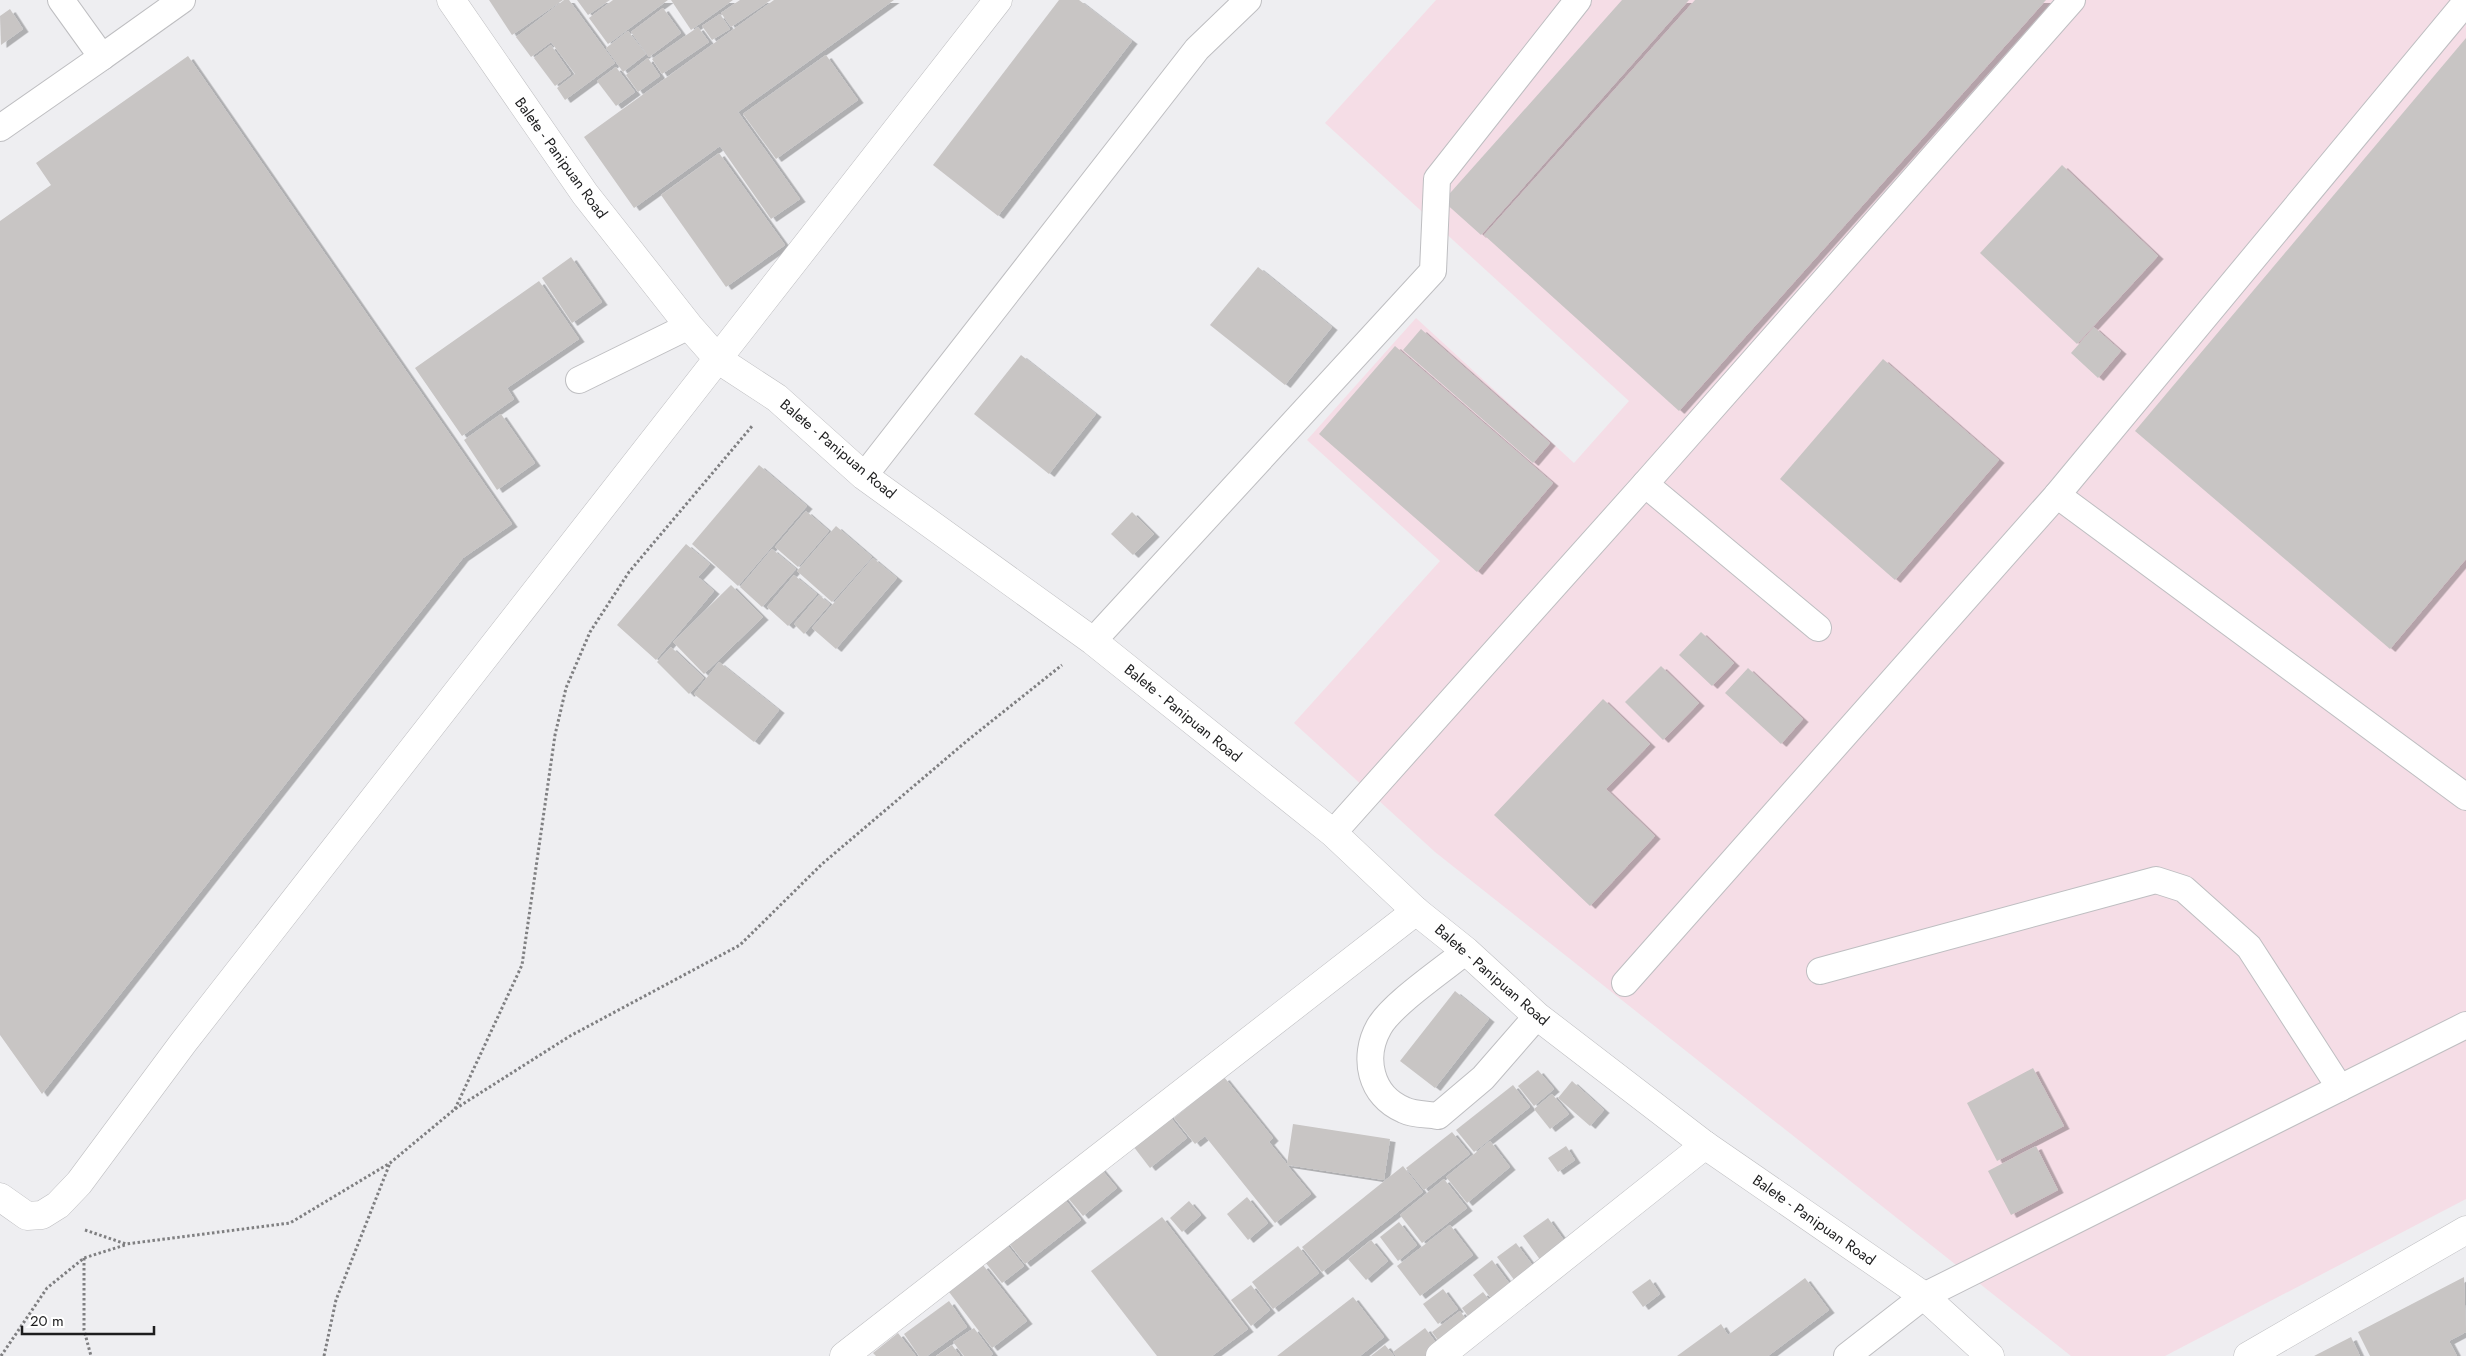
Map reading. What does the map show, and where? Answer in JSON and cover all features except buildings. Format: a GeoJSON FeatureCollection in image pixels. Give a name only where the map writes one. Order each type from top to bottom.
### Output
{"type":"FeatureCollection","features":[{"type":"Feature","properties":{"kind":"street","name":"Balete - Panipuan Road"},"geometry":{"type":"LineString","coordinates":[[451,0],[586,194],[689,326],[719,360],[777,398],[864,476],[1093,641],[1333,833],[1416,911],[1466,951],[1537,1016],[1705,1145],[1924,1296],[1990,1356]]}},
{"type":"Feature","properties":{"kind":"street"},"geometry":{"type":"LineString","coordinates":[[0,1197],[27,1216],[42,1214],[58,1205],[79,1183],[184,1043],[719,360],[998,0]]}},
{"type":"Feature","properties":{"kind":"street"},"geometry":{"type":"LineString","coordinates":[[854,1353],[1416,911]]}},
{"type":"Feature","properties":{"kind":"street"},"geometry":{"type":"LineString","coordinates":[[1440,1356],[1705,1145]]}},
{"type":"Feature","properties":{"kind":"street"},"geometry":{"type":"LineString","coordinates":[[2248,1356],[2466,1230]]}},
{"type":"Feature","properties":{"kind":"lane"},"geometry":{"type":"LineString","coordinates":[[61,0],[102,57]]}},
{"type":"Feature","properties":{"kind":"lane"},"geometry":{"type":"LineString","coordinates":[[0,128],[182,0]]}},
{"type":"Feature","properties":{"kind":"lane"},"geometry":{"type":"LineString","coordinates":[[864,476],[1197,49],[1248,0]]}},
{"type":"Feature","properties":{"kind":"lane"},"geometry":{"type":"LineString","coordinates":[[1093,641],[1433,271],[1436,179],[1578,0]]}},
{"type":"Feature","properties":{"kind":"lane"},"geometry":{"type":"LineString","coordinates":[[1333,833],[1645,484],[2072,0]]}},
{"type":"Feature","properties":{"kind":"lane"},"geometry":{"type":"LineString","coordinates":[[1626,983],[2057,495],[2466,2]]}},
{"type":"Feature","properties":{"kind":"lane"},"geometry":{"type":"LineString","coordinates":[[579,380],[689,326]]}},
{"type":"Feature","properties":{"kind":"lane"},"geometry":{"type":"LineString","coordinates":[[1645,484],[1818,628]]}},
{"type":"Feature","properties":{"kind":"lane"},"geometry":{"type":"LineString","coordinates":[[2057,495],[2466,797]]}},
{"type":"Feature","properties":{"kind":"lane"},"geometry":{"type":"LineString","coordinates":[[1820,971],[2156,880],[2184,889],[2249,947],[2340,1088]]}},
{"type":"Feature","properties":{"kind":"lane"},"geometry":{"type":"LineString","coordinates":[[1466,951],[1398,1006],[1380,1026],[1370,1050],[1372,1078],[1381,1094],[1404,1110],[1438,1116],[1483,1078],[1537,1016]]}},
{"type":"Feature","properties":{"kind":"lane"},"geometry":{"type":"LineString","coordinates":[[1847,1356],[1924,1296],[2466,1025]]}},
{"type":"Feature","properties":{"kind":"path"},"geometry":{"type":"LineString","coordinates":[[455,1109],[522,965],[556,734],[566,688],[590,632],[629,572],[777,398]]}},
{"type":"Feature","properties":{"kind":"path"},"geometry":{"type":"LineString","coordinates":[[1,1356],[47,1288],[84,1258],[126,1244],[290,1223],[390,1163],[455,1109],[570,1036],[740,944],[837,852],[968,740],[1093,641]]}},
{"type":"Feature","properties":{"kind":"path"},"geometry":{"type":"LineString","coordinates":[[324,1356],[336,1300],[390,1163]]}},
{"type":"Feature","properties":{"kind":"path"},"geometry":{"type":"LineString","coordinates":[[42,1214],[126,1244]]}},
{"type":"Feature","properties":{"kind":"path"},"geometry":{"type":"LineString","coordinates":[[84,1258],[84,1330],[91,1356]]}},
{"type":"Feature","properties":{"kind":"shaded area"},"geometry":{"type":"Polygon","coordinates":[[[1436,0],[2466,0],[2466,1199],[2165,1356],[2071,1356],[1435,852],[1294,723],[1440,561],[1307,440],[1416,318],[1574,463],[1629,401],[1325,123],[1436,0]]]}}]}
